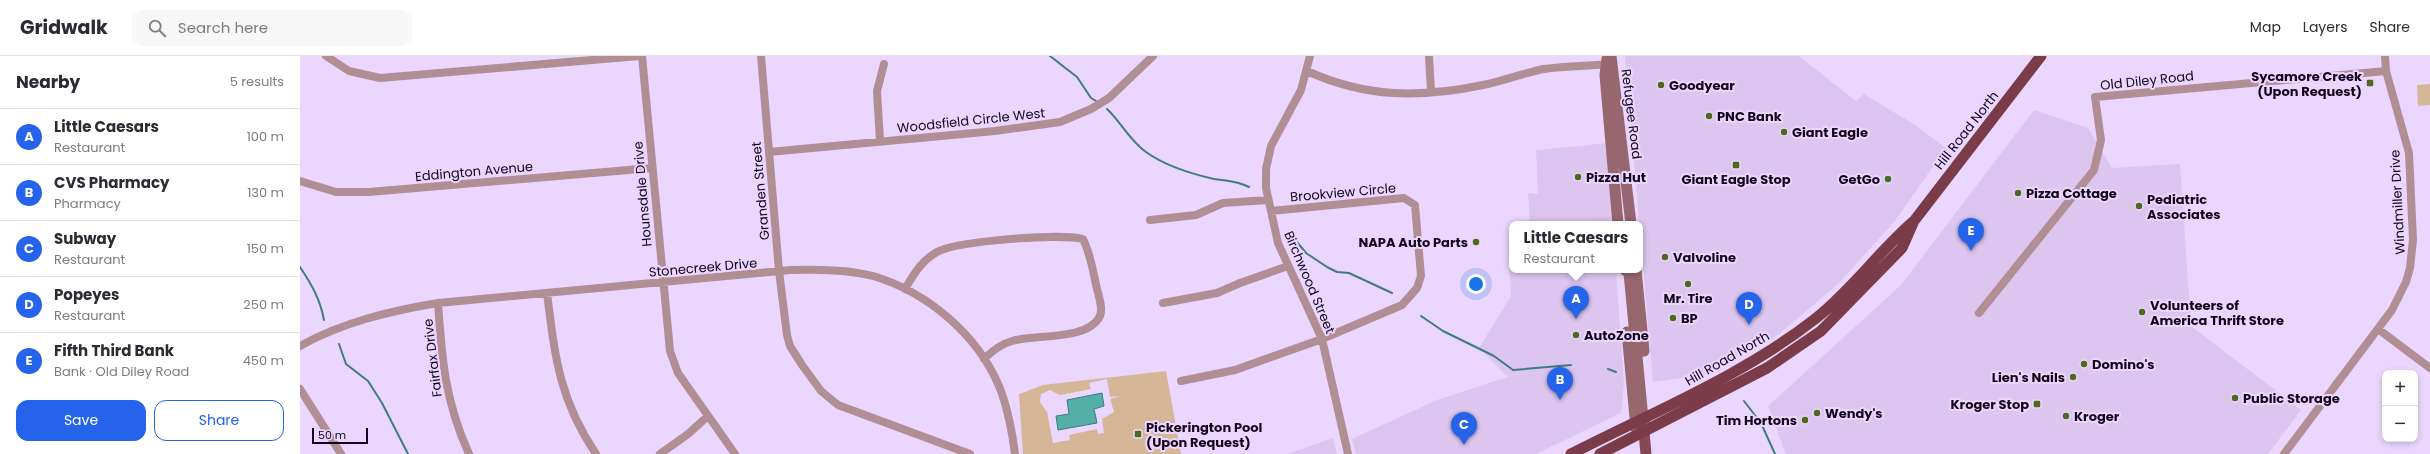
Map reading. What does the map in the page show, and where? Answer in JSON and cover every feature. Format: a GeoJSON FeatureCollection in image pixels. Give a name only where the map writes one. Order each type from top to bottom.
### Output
{"type":"FeatureCollection","features":[{"type":"Feature","properties":{"kind":"highway","name":"Hill Road North"},"geometry":{"type":"LineString","coordinates":[[1600,454],[1643,425],[1777,346],[1811,322],[1861,275],[1892,240],[1914,221],[2041,56]]}},
{"type":"Feature","properties":{"kind":"highway","name":"Hill Road North"},"geometry":{"type":"LineString","coordinates":[[1571,454],[1643,425],[1767,368],[1821,331],[1902,248],[1914,221]]}},
{"type":"Feature","properties":{"kind":"main road","name":"Refugee Road"},"geometry":{"type":"LineString","coordinates":[[1609,60],[1605,75],[1618,221]]}},
{"type":"Feature","properties":{"kind":"main road","name":"Refugee Road"},"geometry":{"type":"LineString","coordinates":[[1609,60],[1631,221]]}},
{"type":"Feature","properties":{"kind":"main road"},"geometry":{"type":"LineString","coordinates":[[1629,273],[1646,454]]}},
{"type":"Feature","properties":{"kind":"main road"},"geometry":{"type":"LineString","coordinates":[[1636,273],[1643,425],[1639,454]]}},
{"type":"Feature","properties":{"kind":"main road"},"geometry":{"type":"LineString","coordinates":[[1643,425],[1653,454]]}},
{"type":"Feature","properties":{"kind":"street"},"geometry":{"type":"LineString","coordinates":[[326,56],[349,70],[380,78],[640,56]]}},
{"type":"Feature","properties":{"kind":"street","name":"Hounsdale Drive"},"geometry":{"type":"LineString","coordinates":[[640,56],[668,343],[674,364],[735,454]]}},
{"type":"Feature","properties":{"kind":"street","name":"Granden Street"},"geometry":{"type":"LineString","coordinates":[[761,56],[779,271],[785,324],[790,346],[802,365],[829,400],[848,410],[970,454]]}},
{"type":"Feature","properties":{"kind":"street","name":"Woodsfield Circle West"},"geometry":{"type":"LineString","coordinates":[[769,152],[1016,129],[1060,122],[1086,112],[1109,98],[1153,56]]}},
{"type":"Feature","properties":{"kind":"street","name":"Birchwood Street"},"geometry":{"type":"LineString","coordinates":[[1310,56],[1302,90],[1271,146],[1265,178],[1268,200],[1278,243],[1322,339],[1348,454]]}},
{"type":"Feature","properties":{"kind":"street"},"geometry":{"type":"LineString","coordinates":[[1429,56],[1432,91]]}},
{"type":"Feature","properties":{"kind":"street","name":"Windmiller Drive"},"geometry":{"type":"LineString","coordinates":[[2284,454],[2396,304],[2406,282],[2412,261],[2413,240],[2408,153],[2386,70],[2385,56]]}},
{"type":"Feature","properties":{"kind":"street"},"geometry":{"type":"LineString","coordinates":[[1307,71],[1345,86],[1364,91],[1403,94],[1482,85],[1548,69],[1609,60]]}},
{"type":"Feature","properties":{"kind":"street"},"geometry":{"type":"LineString","coordinates":[[880,141],[877,91],[884,64]]}},
{"type":"Feature","properties":{"kind":"street","name":"Old Diley Road"},"geometry":{"type":"LineString","coordinates":[[1979,312],[2094,170],[2101,140],[2095,97],[2386,70]]}},
{"type":"Feature","properties":{"kind":"street","name":"Eddington Avenue"},"geometry":{"type":"LineString","coordinates":[[300,181],[336,192],[369,192],[652,168]]}},
{"type":"Feature","properties":{"kind":"street","name":"Brookview Circle"},"geometry":{"type":"LineString","coordinates":[[1271,211],[1404,198],[1415,205],[1421,276],[1417,288],[1402,305],[1322,339]]}},
{"type":"Feature","properties":{"kind":"street"},"geometry":{"type":"LineString","coordinates":[[1150,220],[1196,215],[1223,203],[1268,200]]}},
{"type":"Feature","properties":{"kind":"street"},"geometry":{"type":"LineString","coordinates":[[905,289],[916,270],[927,259],[946,248],[1061,236],[1083,239],[1088,249],[1100,303],[1100,316],[1095,323],[1087,329],[1076,332],[1012,341],[993,350],[984,358]]}},
{"type":"Feature","properties":{"kind":"street"},"geometry":{"type":"LineString","coordinates":[[1163,303],[1217,293],[1288,266]]}},
{"type":"Feature","properties":{"kind":"street","name":"Stonecreek Drive"},"geometry":{"type":"LineString","coordinates":[[300,346],[362,320],[405,308],[438,303],[779,271],[813,270],[857,273],[889,282],[905,289],[938,309],[954,323],[984,358],[1003,396],[1009,418],[1013,454]]}},
{"type":"Feature","properties":{"kind":"street"},"geometry":{"type":"LineString","coordinates":[[547,293],[554,351],[561,384],[575,419],[596,454]]}},
{"type":"Feature","properties":{"kind":"street","name":"Fairfax Drive"},"geometry":{"type":"LineString","coordinates":[[438,303],[446,390],[459,431],[469,454]]}},
{"type":"Feature","properties":{"kind":"street"},"geometry":{"type":"LineString","coordinates":[[2378,329],[2430,368]]}},
{"type":"Feature","properties":{"kind":"street"},"geometry":{"type":"LineString","coordinates":[[1181,381],[1235,370],[1322,339]]}},
{"type":"Feature","properties":{"kind":"street"},"geometry":{"type":"LineString","coordinates":[[300,389],[341,454]]}},
{"type":"Feature","properties":{"kind":"street"},"geometry":{"type":"LineString","coordinates":[[660,454],[688,434],[708,416]]}},
{"type":"Feature","properties":{"kind":"shaded area"},"geometry":{"type":"Polygon","coordinates":[[[1625,56],[1799,56],[1856,101],[1864,94],[1915,125],[1946,148],[1895,221],[1838,284],[1774,338],[1702,375],[1653,382],[1643,266],[1643,221],[1639,221],[1625,56]]]}},
{"type":"Feature","properties":{"kind":"shaded area"},"geometry":{"type":"Polygon","coordinates":[[[2430,84],[2430,105],[2418,106],[2417,85],[2430,84]]]}},
{"type":"Feature","properties":{"kind":"shaded area"},"geometry":{"type":"Polygon","coordinates":[[[2034,110],[2088,128],[2112,168],[2180,164],[2191,326],[2301,410],[2268,454],[1786,454],[1768,406],[1901,285],[2034,110]]]}},
{"type":"Feature","properties":{"kind":"shaded area"},"geometry":{"type":"Polygon","coordinates":[[[1608,143],[1613,221],[1530,221],[1528,193],[1538,194],[1536,150],[1608,143]]]}},
{"type":"Feature","properties":{"kind":"shaded area"},"geometry":{"type":"Polygon","coordinates":[[[1510,273],[1616,273],[1624,383],[1621,413],[1536,454],[1356,454],[1352,439],[1437,400],[1508,377],[1479,348],[1511,296],[1510,273]]]}},
{"type":"Feature","properties":{"kind":"shaded area"},"geometry":{"type":"Polygon","coordinates":[[[1166,371],[1181,454],[1023,454],[1019,394],[1043,385],[1166,371]],[[1107,379],[1089,383],[1091,389],[1060,395],[1050,390],[1041,394],[1040,402],[1047,412],[1053,443],[1070,440],[1069,435],[1097,429],[1098,434],[1104,433],[1102,419],[1114,412],[1110,399],[1120,396],[1110,397],[1107,379]]]}},
{"type":"Feature","properties":{"kind":"shaded area"},"geometry":{"type":"Polygon","coordinates":[[[1102,393],[1104,406],[1094,409],[1097,423],[1058,430],[1056,416],[1069,414],[1067,400],[1102,393]]]}},
{"type":"Feature","properties":{"kind":"shaded area"},"geometry":{"type":"Polygon","coordinates":[[[1333,438],[1337,454],[1288,454],[1333,438]]]}},
{"type":"Feature","properties":{"kind":"waterway"},"geometry":{"type":"LineString","coordinates":[[1050,56],[1077,77],[1091,98],[1096,101]]}},
{"type":"Feature","properties":{"kind":"waterway"},"geometry":{"type":"LineString","coordinates":[[1107,109],[1140,148],[1153,157],[1188,172],[1214,179],[1236,182],[1249,187]]}},
{"type":"Feature","properties":{"kind":"waterway"},"geometry":{"type":"LineString","coordinates":[[1296,241],[1306,253],[1327,267],[1337,272],[1349,273],[1392,293]]}},
{"type":"Feature","properties":{"kind":"waterway"},"geometry":{"type":"LineString","coordinates":[[300,267],[315,292],[324,320]]}},
{"type":"Feature","properties":{"kind":"waterway"},"geometry":{"type":"LineString","coordinates":[[1421,316],[1443,331],[1494,356],[1513,370],[1571,365]]}},
{"type":"Feature","properties":{"kind":"waterway"},"geometry":{"type":"LineString","coordinates":[[339,344],[346,364],[368,381],[382,403],[408,454]]}},
{"type":"Feature","properties":{"kind":"waterway"},"geometry":{"type":"LineString","coordinates":[[1608,369],[1616,372]]}},
{"type":"Feature","properties":{"kind":"waterway"},"geometry":{"type":"LineString","coordinates":[[1744,401],[1761,423],[1775,454]]}},
{"type":"Feature","properties":{"kind":"place","name":"Sycamore Creek (Upon Request)"},"geometry":{"type":"Point","coordinates":[2370,83]}},
{"type":"Feature","properties":{"kind":"place","name":"Goodyear"},"geometry":{"type":"Point","coordinates":[1661,85]}},
{"type":"Feature","properties":{"kind":"place","name":"PNC Bank"},"geometry":{"type":"Point","coordinates":[1709,116]}},
{"type":"Feature","properties":{"kind":"place","name":"Giant Eagle"},"geometry":{"type":"Point","coordinates":[1784,132]}},
{"type":"Feature","properties":{"kind":"place","name":"Giant Eagle Stop"},"geometry":{"type":"Point","coordinates":[1736,165]}},
{"type":"Feature","properties":{"kind":"place","name":"Pizza Hut"},"geometry":{"type":"Point","coordinates":[1578,177]}},
{"type":"Feature","properties":{"kind":"place","name":"GetGo"},"geometry":{"type":"Point","coordinates":[1888,179]}},
{"type":"Feature","properties":{"kind":"place","name":"Pizza Cottage"},"geometry":{"type":"Point","coordinates":[2018,193]}},
{"type":"Feature","properties":{"kind":"place","name":"Pediatric Associates"},"geometry":{"type":"Point","coordinates":[2139,206]}},
{"type":"Feature","properties":{"kind":"place","name":"NAPA Auto Parts"},"geometry":{"type":"Point","coordinates":[1476,242]}},
{"type":"Feature","properties":{"kind":"place","name":"Fifth Third Bank"},"geometry":{"type":"Point","coordinates":[1971,251]}},
{"type":"Feature","properties":{"kind":"place","name":"Valvoline"},"geometry":{"type":"Point","coordinates":[1665,257]}},
{"type":"Feature","properties":{"kind":"place","name":"Mr. Tire"},"geometry":{"type":"Point","coordinates":[1688,284]}},
{"type":"Feature","properties":{"kind":"place","name":"Volunteers of America Thrift Store"},"geometry":{"type":"Point","coordinates":[2142,312]}},
{"type":"Feature","properties":{"kind":"place","name":"BP"},"geometry":{"type":"Point","coordinates":[1673,318]}},
{"type":"Feature","properties":{"kind":"place","name":"Little Caesars"},"geometry":{"type":"Point","coordinates":[1576,319]}},
{"type":"Feature","properties":{"kind":"place","name":"Popeyes"},"geometry":{"type":"Point","coordinates":[1749,325]}},
{"type":"Feature","properties":{"kind":"place","name":"AutoZone"},"geometry":{"type":"Point","coordinates":[1576,335]}},
{"type":"Feature","properties":{"kind":"place","name":"Domino's"},"geometry":{"type":"Point","coordinates":[2084,364]}},
{"type":"Feature","properties":{"kind":"place","name":"Lien's Nails"},"geometry":{"type":"Point","coordinates":[2073,377]}},
{"type":"Feature","properties":{"kind":"place","name":"Public Storage"},"geometry":{"type":"Point","coordinates":[2235,398]}},
{"type":"Feature","properties":{"kind":"place","name":"CVS Pharmacy"},"geometry":{"type":"Point","coordinates":[1560,400]}},
{"type":"Feature","properties":{"kind":"place","name":"Kroger Stop"},"geometry":{"type":"Point","coordinates":[2037,404]}},
{"type":"Feature","properties":{"kind":"place","name":"Wendy's"},"geometry":{"type":"Point","coordinates":[1817,413]}},
{"type":"Feature","properties":{"kind":"place","name":"Kroger"},"geometry":{"type":"Point","coordinates":[2066,416]}},
{"type":"Feature","properties":{"kind":"place","name":"Tim Hortons"},"geometry":{"type":"Point","coordinates":[1805,420]}},
{"type":"Feature","properties":{"kind":"place","name":"Pickerington Pool (Upon Request)"},"geometry":{"type":"Point","coordinates":[1138,434]}},
{"type":"Feature","properties":{"kind":"place","name":"Subway"},"geometry":{"type":"Point","coordinates":[1464,445]}}]}
